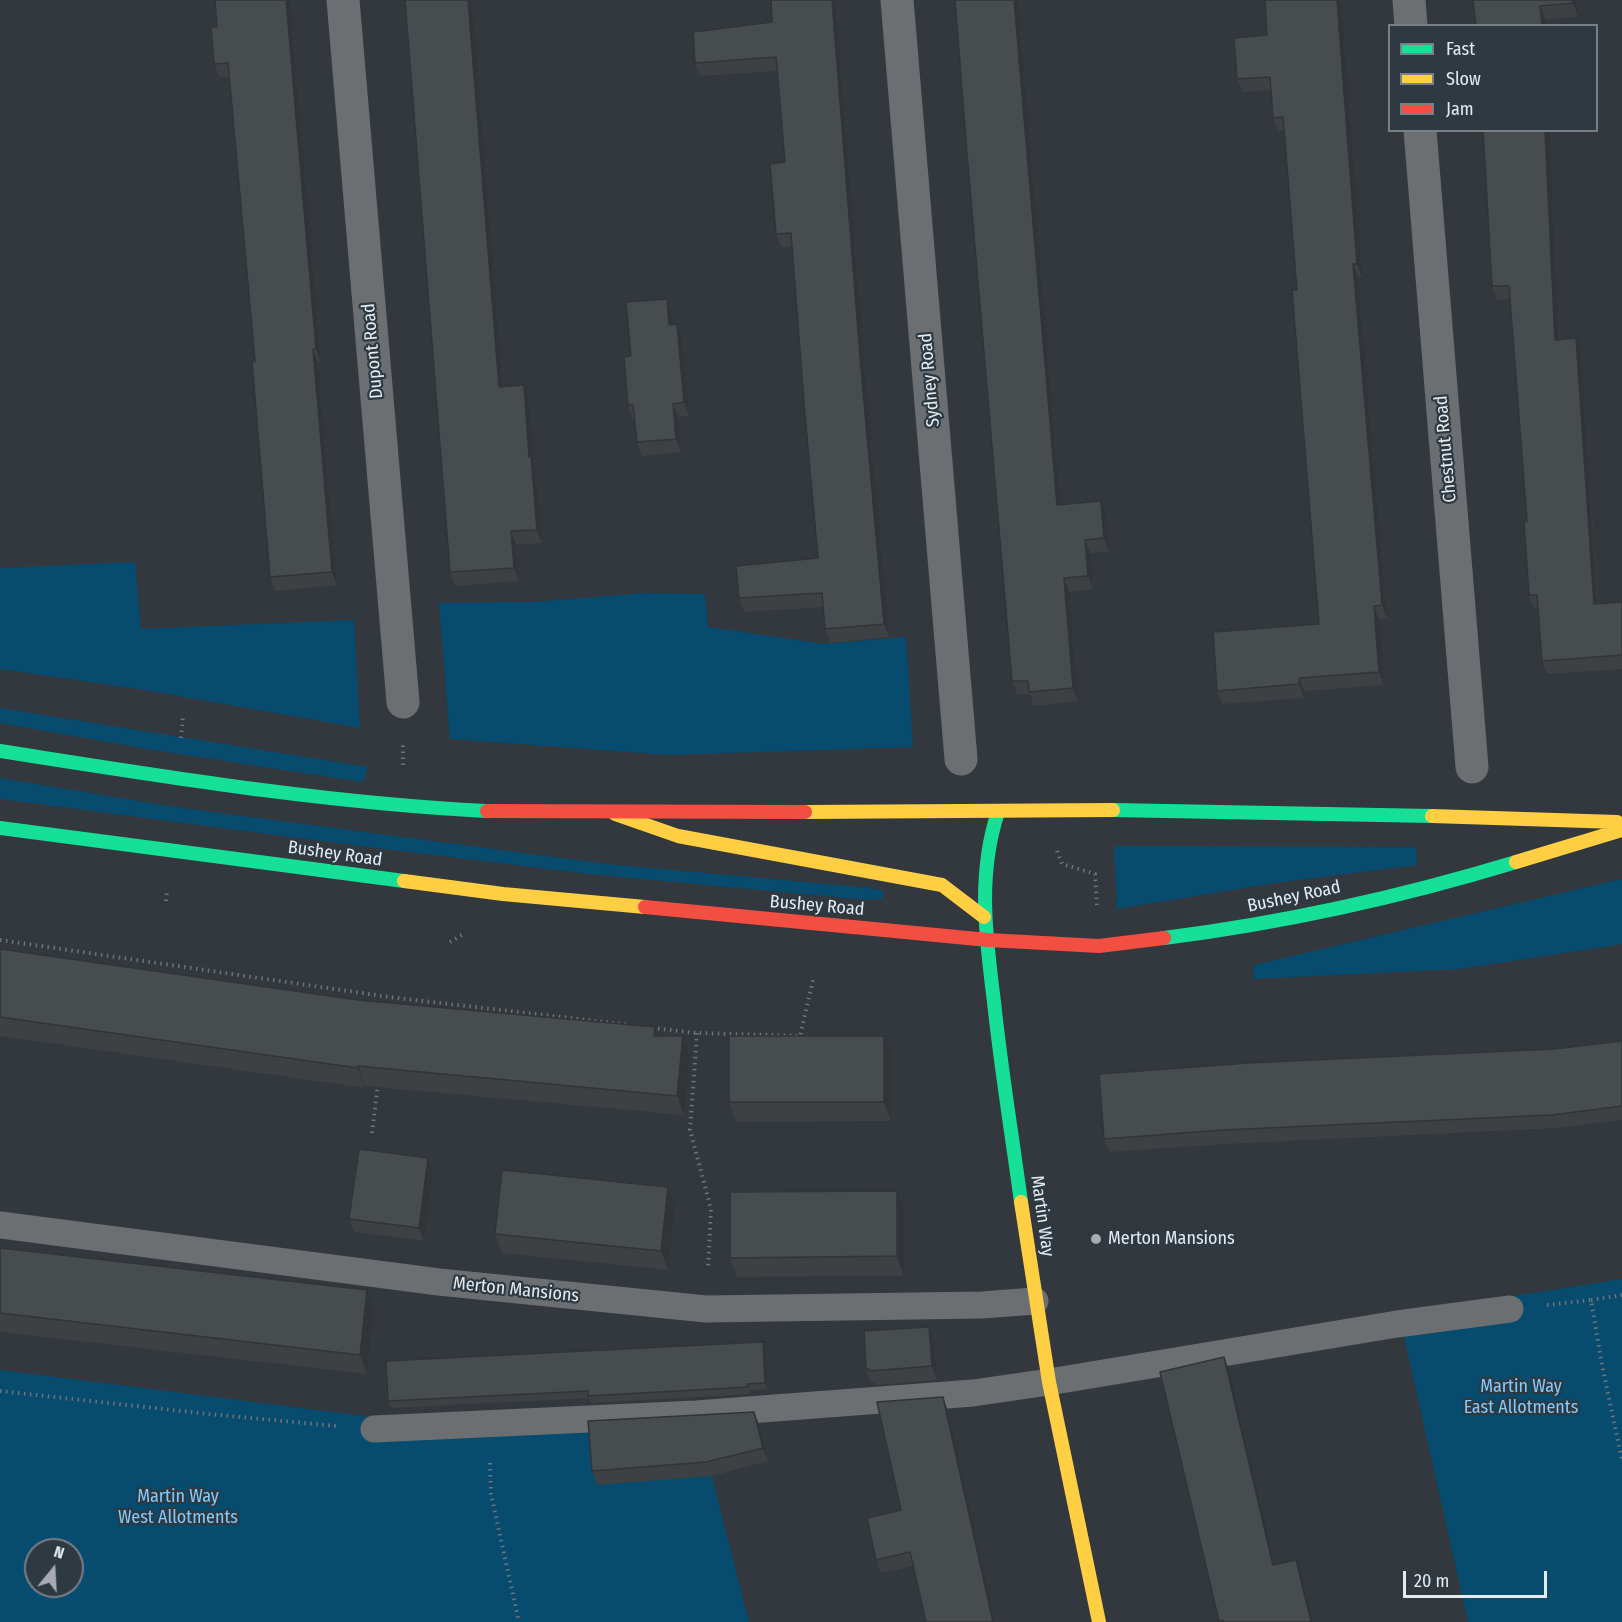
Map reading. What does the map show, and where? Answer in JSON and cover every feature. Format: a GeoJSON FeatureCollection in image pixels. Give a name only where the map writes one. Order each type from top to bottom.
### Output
{"type":"FeatureCollection","features":[{"type":"Feature","properties":{"kind":"main road"},"geometry":{"type":"LineString","coordinates":[[0,751],[178,779],[408,807],[514,812],[998,812],[1054,809],[1622,822]]}},
{"type":"Feature","properties":{"kind":"main road","name":"Martin Way"},"geometry":{"type":"LineString","coordinates":[[998,812],[992,830],[985,876],[984,917],[1004,1084],[1035,1301],[1099,1622]]}},
{"type":"Feature","properties":{"kind":"main road"},"geometry":{"type":"LineString","coordinates":[[612,813],[678,836],[942,885],[984,917]]}},
{"type":"Feature","properties":{"kind":"main road","name":"Bushey Road"},"geometry":{"type":"LineString","coordinates":[[0,828],[502,894],[988,940],[1099,946],[1225,930],[1393,896],[1483,872],[1622,830]]}},
{"type":"Feature","properties":{"kind":"street","name":"Dupont Road"},"geometry":{"type":"LineString","coordinates":[[343,0],[403,702]]}},
{"type":"Feature","properties":{"kind":"street","name":"Sydney Road"},"geometry":{"type":"LineString","coordinates":[[897,0],[961,759]]}},
{"type":"Feature","properties":{"kind":"street"},"geometry":{"type":"LineString","coordinates":[[1409,0],[1411,24]]}},
{"type":"Feature","properties":{"kind":"street","name":"Chestnut Road"},"geometry":{"type":"LineString","coordinates":[[1420,132],[1472,767]]}},
{"type":"Feature","properties":{"kind":"lane","name":"Merton Mansions"},"geometry":{"type":"LineString","coordinates":[[0,1226],[440,1282],[706,1309],[982,1305],[1035,1301]]}},
{"type":"Feature","properties":{"kind":"lane"},"geometry":{"type":"LineString","coordinates":[[374,1429],[708,1414],[973,1393],[1397,1324],[1510,1309]]}},
{"type":"Feature","properties":{"kind":"path"},"geometry":{"type":"LineString","coordinates":[[181,738],[183,715]]}},
{"type":"Feature","properties":{"kind":"path"},"geometry":{"type":"LineString","coordinates":[[1056,848],[1062,864],[1095,874],[1097,909]]}},
{"type":"Feature","properties":{"kind":"path"},"geometry":{"type":"LineString","coordinates":[[165,901],[166,895]]}},
{"type":"Feature","properties":{"kind":"path"},"geometry":{"type":"LineString","coordinates":[[0,940],[389,997],[638,1026]]}},
{"type":"Feature","properties":{"kind":"path"},"geometry":{"type":"LineString","coordinates":[[650,1027],[697,1033],[800,1036],[813,980]]}},
{"type":"Feature","properties":{"kind":"path"},"geometry":{"type":"LineString","coordinates":[[388,1008],[389,997]]}},
{"type":"Feature","properties":{"kind":"path"},"geometry":{"type":"LineString","coordinates":[[697,1033],[690,1130],[711,1209],[706,1309]]}},
{"type":"Feature","properties":{"kind":"path"},"geometry":{"type":"LineString","coordinates":[[372,1133],[379,1077]]}},
{"type":"Feature","properties":{"kind":"path"},"geometry":{"type":"LineString","coordinates":[[1510,1309],[1622,1295]]}},
{"type":"Feature","properties":{"kind":"path"},"geometry":{"type":"LineString","coordinates":[[1592,1300],[1602,1365],[1622,1460]]}},
{"type":"Feature","properties":{"kind":"path"},"geometry":{"type":"LineString","coordinates":[[0,1391],[374,1429]]}},
{"type":"Feature","properties":{"kind":"path"},"geometry":{"type":"LineString","coordinates":[[489,1423],[491,1494],[519,1622]]}},
{"type":"Feature","properties":{"kind":"green space"},"geometry":{"type":"Polygon","coordinates":[[[135,562],[141,629],[354,620],[360,728],[145,690],[0,669],[0,568],[135,562]]]}},
{"type":"Feature","properties":{"kind":"green space"},"geometry":{"type":"Polygon","coordinates":[[[644,593],[705,594],[708,627],[824,644],[906,637],[913,747],[669,755],[450,739],[439,603],[533,602],[644,593]]]}},
{"type":"Feature","properties":{"kind":"green space"},"geometry":{"type":"Polygon","coordinates":[[[0,708],[368,767],[363,782],[147,749],[0,723],[0,708]]]}},
{"type":"Feature","properties":{"kind":"green space"},"geometry":{"type":"Polygon","coordinates":[[[0,778],[175,807],[607,864],[871,888],[884,891],[883,899],[868,900],[598,875],[0,799],[0,778]]]}},
{"type":"Feature","properties":{"kind":"green space"},"geometry":{"type":"Polygon","coordinates":[[[1114,846],[1416,847],[1417,865],[1275,883],[1117,909],[1114,846]]]}},
{"type":"Feature","properties":{"kind":"green space"},"geometry":{"type":"Polygon","coordinates":[[[1622,879],[1622,944],[1460,969],[1253,979],[1254,965],[1622,879]]]}},
{"type":"Feature","properties":{"kind":"green space","name":"Martin Way East Allotments"},"geometry":{"type":"Polygon","coordinates":[[[1622,1279],[1622,1622],[1468,1622],[1399,1314],[1622,1279]]]}},
{"type":"Feature","properties":{"kind":"green space","name":"Martin Way West Allotments"},"geometry":{"type":"Polygon","coordinates":[[[0,1370],[373,1417],[698,1422],[749,1622],[0,1622],[0,1370]]]}},
{"type":"Feature","properties":{"kind":"building"},"geometry":{"type":"Polygon","coordinates":[[[215,0],[286,0],[316,349],[313,349],[332,572],[270,577],[252,362],[255,361],[228,63],[214,64],[211,27],[217,27],[215,0]]]}},
{"type":"Feature","properties":{"kind":"building"},"geometry":{"type":"Polygon","coordinates":[[[405,0],[468,0],[499,387],[524,385],[537,530],[511,531],[514,568],[450,572],[405,0]]]}},
{"type":"Feature","properties":{"kind":"building"},"geometry":{"type":"Polygon","coordinates":[[[771,0],[832,0],[884,624],[825,629],[822,593],[739,598],[736,566],[818,558],[791,233],[776,234],[770,164],[785,162],[776,57],[695,63],[693,32],[772,22],[771,0]]]}},
{"type":"Feature","properties":{"kind":"building"},"geometry":{"type":"Polygon","coordinates":[[[955,0],[1014,0],[1057,505],[1101,501],[1104,538],[1085,540],[1088,576],[1064,578],[1073,688],[1029,692],[1028,681],[1012,681],[955,0]]]}},
{"type":"Feature","properties":{"kind":"building"},"geometry":{"type":"Polygon","coordinates":[[[1265,0],[1337,0],[1357,264],[1353,264],[1382,605],[1374,606],[1379,672],[1299,678],[1299,684],[1217,691],[1213,632],[1319,624],[1292,290],[1297,290],[1283,117],[1273,118],[1270,77],[1237,79],[1234,38],[1267,35],[1265,0]]]}},
{"type":"Feature","properties":{"kind":"building"},"geometry":{"type":"Polygon","coordinates":[[[1473,0],[1572,0],[1573,3],[1540,6],[1542,24],[1476,24],[1473,0]]]}},
{"type":"Feature","properties":{"kind":"building"},"geometry":{"type":"Polygon","coordinates":[[[1483,132],[1545,132],[1555,340],[1576,338],[1594,604],[1622,602],[1622,655],[1542,661],[1537,595],[1529,595],[1524,522],[1527,521],[1509,286],[1492,286],[1483,132]]]}},
{"type":"Feature","properties":{"kind":"building"},"geometry":{"type":"Polygon","coordinates":[[[667,299],[669,325],[677,324],[684,402],[673,404],[676,439],[637,442],[633,405],[628,405],[624,357],[631,356],[626,302],[667,299]]]}},
{"type":"Feature","properties":{"kind":"building"},"geometry":{"type":"Polygon","coordinates":[[[0,949],[358,1000],[655,1027],[654,1036],[683,1036],[677,1096],[358,1066],[358,1068],[0,1017],[0,949]]]}},
{"type":"Feature","properties":{"kind":"building"},"geometry":{"type":"Polygon","coordinates":[[[729,1036],[884,1036],[884,1102],[729,1102],[729,1036]]]}},
{"type":"Feature","properties":{"kind":"building"},"geometry":{"type":"Polygon","coordinates":[[[1622,1041],[1622,1106],[1552,1115],[1222,1130],[1104,1139],[1099,1074],[1248,1063],[1554,1049],[1622,1041]]]}},
{"type":"Feature","properties":{"kind":"building"},"geometry":{"type":"Polygon","coordinates":[[[359,1149],[428,1158],[419,1228],[349,1219],[359,1149]]]}},
{"type":"Feature","properties":{"kind":"building"},"geometry":{"type":"Polygon","coordinates":[[[502,1170],[668,1187],[661,1251],[495,1234],[502,1170]]]}},
{"type":"Feature","properties":{"kind":"building"},"geometry":{"type":"Polygon","coordinates":[[[897,1191],[897,1256],[730,1258],[730,1192],[897,1191]]]}},
{"type":"Feature","properties":{"kind":"building"},"geometry":{"type":"Polygon","coordinates":[[[0,1248],[367,1290],[360,1355],[0,1313],[0,1248]]]}},
{"type":"Feature","properties":{"kind":"building"},"geometry":{"type":"Polygon","coordinates":[[[929,1327],[932,1366],[870,1371],[866,1369],[864,1331],[929,1327]]]}},
{"type":"Feature","properties":{"kind":"building"},"geometry":{"type":"Polygon","coordinates":[[[763,1342],[765,1383],[747,1384],[748,1387],[588,1396],[588,1391],[388,1401],[386,1361],[763,1342]]]}},
{"type":"Feature","properties":{"kind":"building"},"geometry":{"type":"Polygon","coordinates":[[[1224,1357],[1273,1565],[1296,1560],[1311,1622],[1219,1621],[1160,1372],[1224,1357]]]}},
{"type":"Feature","properties":{"kind":"building"},"geometry":{"type":"Polygon","coordinates":[[[943,1397],[993,1622],[926,1622],[910,1552],[876,1560],[867,1518],[901,1510],[877,1402],[943,1397]]]}},
{"type":"Feature","properties":{"kind":"building"},"geometry":{"type":"Polygon","coordinates":[[[754,1412],[763,1448],[706,1462],[592,1471],[588,1421],[754,1412]]]}},
{"type":"Feature","properties":{"kind":"traffic: fast"},"geometry":{"type":"LineString","coordinates":[[0,751],[303,795],[487,811]]}},
{"type":"Feature","properties":{"kind":"traffic: fast"},"geometry":{"type":"LineString","coordinates":[[1113,810],[1432,816]]}},
{"type":"Feature","properties":{"kind":"traffic: fast"},"geometry":{"type":"LineString","coordinates":[[998,812],[987,860],[986,930],[1021,1202]]}},
{"type":"Feature","properties":{"kind":"traffic: fast"},"geometry":{"type":"LineString","coordinates":[[0,828],[404,881]]}},
{"type":"Feature","properties":{"kind":"traffic: fast"},"geometry":{"type":"LineString","coordinates":[[1164,938],[1253,925],[1342,908],[1429,887],[1516,862]]}},
{"type":"Feature","properties":{"kind":"traffic: slow"},"geometry":{"type":"LineString","coordinates":[[805,812],[1113,810]]}},
{"type":"Feature","properties":{"kind":"traffic: slow"},"geometry":{"type":"LineString","coordinates":[[615,814],[678,836],[942,885],[984,917]]}},
{"type":"Feature","properties":{"kind":"traffic: slow"},"geometry":{"type":"LineString","coordinates":[[1432,816],[1617,822]]}},
{"type":"Feature","properties":{"kind":"traffic: slow"},"geometry":{"type":"LineString","coordinates":[[1516,862],[1622,830]]}},
{"type":"Feature","properties":{"kind":"traffic: slow"},"geometry":{"type":"LineString","coordinates":[[404,881],[503,894],[645,907]]}},
{"type":"Feature","properties":{"kind":"traffic: slow"},"geometry":{"type":"LineString","coordinates":[[1021,1202],[1049,1382],[1099,1622]]}},
{"type":"Feature","properties":{"kind":"traffic: jam"},"geometry":{"type":"LineString","coordinates":[[487,811],[805,812]]}},
{"type":"Feature","properties":{"kind":"traffic: jam"},"geometry":{"type":"LineString","coordinates":[[645,907],[988,940],[1099,946],[1164,938]]}},
{"type":"Feature","properties":{"kind":"place","name":"Merton Mansions"},"geometry":{"type":"Point","coordinates":[1096,1239]}}]}
